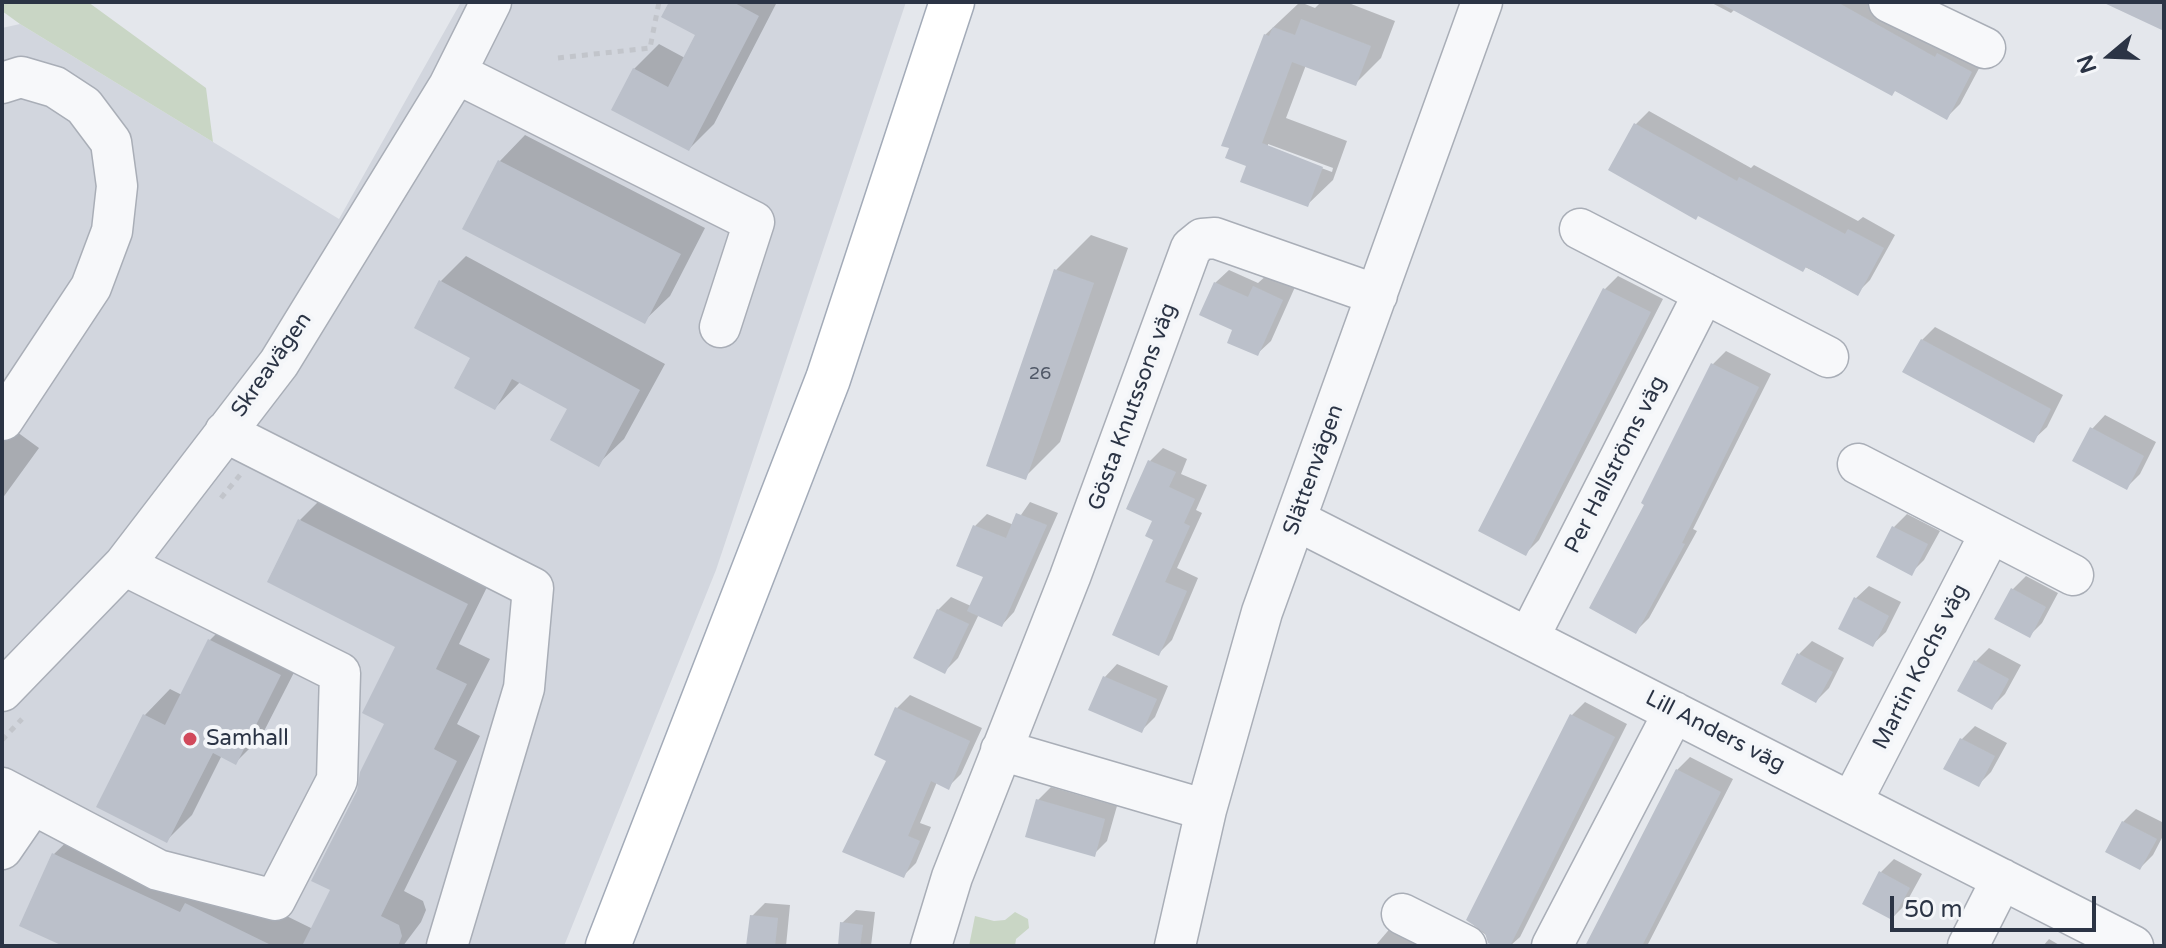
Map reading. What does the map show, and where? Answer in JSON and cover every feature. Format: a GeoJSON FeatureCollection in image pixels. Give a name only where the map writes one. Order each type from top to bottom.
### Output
{"type":"FeatureCollection","features":[{"type":"Feature","properties":{"kind":"main road"},"geometry":{"type":"LineString","coordinates":[[608,946],[828,379],[952,2]]}},
{"type":"Feature","properties":{"kind":"street","name":"Skreavägen"},"geometry":{"type":"LineString","coordinates":[[2,691],[124,565],[279,363],[456,73],[491,2]]}},
{"type":"Feature","properties":{"kind":"street","name":"Slättenvägen"},"geometry":{"type":"LineString","coordinates":[[1175,946],[1206,810],[1262,612],[1482,2]]}},
{"type":"Feature","properties":{"kind":"street"},"geometry":{"type":"LineString","coordinates":[[1889,2],[1985,48]]}},
{"type":"Feature","properties":{"kind":"street"},"geometry":{"type":"LineString","coordinates":[[456,73],[754,222],[720,327]]}},
{"type":"Feature","properties":{"kind":"street"},"geometry":{"type":"LineString","coordinates":[[2,83],[21,77],[55,87],[84,106],[111,142],[117,186],[112,231],[91,287],[3,420]]}},
{"type":"Feature","properties":{"kind":"street"},"geometry":{"type":"LineString","coordinates":[[1580,229],[1828,357]]}},
{"type":"Feature","properties":{"kind":"street","name":"Gösta Knutssons väg"},"geometry":{"type":"LineString","coordinates":[[931,946],[952,877],[1070,577],[1191,248],[1202,239],[1215,238],[1377,295]]}},
{"type":"Feature","properties":{"kind":"street","name":"Per Hallströms väg"},"geometry":{"type":"LineString","coordinates":[[1529,637],[1704,293]]}},
{"type":"Feature","properties":{"kind":"street"},"geometry":{"type":"LineString","coordinates":[[225,432],[533,588],[524,688],[447,946]]}},
{"type":"Feature","properties":{"kind":"street"},"geometry":{"type":"LineString","coordinates":[[1858,464],[2073,575]]}},
{"type":"Feature","properties":{"kind":"street","name":"Lill Anders väg"},"geometry":{"type":"LineString","coordinates":[[1296,520],[2133,946]]}},
{"type":"Feature","properties":{"kind":"street","name":"Martin Kochs väg"},"geometry":{"type":"LineString","coordinates":[[1852,801],[1990,534]]}},
{"type":"Feature","properties":{"kind":"street"},"geometry":{"type":"LineString","coordinates":[[2,849],[17,796],[158,870],[275,900],[337,780],[340,673],[124,565]]}},
{"type":"Feature","properties":{"kind":"street"},"geometry":{"type":"LineString","coordinates":[[1552,946],[1674,712]]}},
{"type":"Feature","properties":{"kind":"street"},"geometry":{"type":"LineString","coordinates":[[1001,750],[1206,810]]}},
{"type":"Feature","properties":{"kind":"street"},"geometry":{"type":"LineString","coordinates":[[1968,946],[2002,879]]}},
{"type":"Feature","properties":{"kind":"street"},"geometry":{"type":"LineString","coordinates":[[1402,914],[1466,946]]}},
{"type":"Feature","properties":{"kind":"path"},"geometry":{"type":"LineString","coordinates":[[558,58],[650,48],[659,2]]}},
{"type":"Feature","properties":{"kind":"shaded area"},"geometry":{"type":"Polygon","coordinates":[[[461,2],[906,2],[716,570],[564,946],[2,946],[2,28],[20,24],[339,219],[461,2]]]}},
{"type":"Feature","properties":{"kind":"green space"},"geometry":{"type":"Polygon","coordinates":[[[2,2],[88,2],[206,88],[213,142],[20,24],[2,11],[2,2]]]}},
{"type":"Feature","properties":{"kind":"green space"},"geometry":{"type":"Polygon","coordinates":[[[1015,912],[1028,919],[1029,928],[1016,939],[1015,946],[969,946],[975,916],[994,921],[1005,920],[1015,912]]]}},
{"type":"Feature","properties":{"kind":"building"},"geometry":{"type":"Polygon","coordinates":[[[669,2],[733,2],[759,16],[689,151],[611,110],[633,68],[668,87],[695,35],[661,17],[669,2]]]}},
{"type":"Feature","properties":{"kind":"building"},"geometry":{"type":"Polygon","coordinates":[[[1718,2],[1837,2],[1935,57],[1937,53],[1972,72],[1947,120],[1895,91],[1892,96],[1718,2]]]}},
{"type":"Feature","properties":{"kind":"building"},"geometry":{"type":"Polygon","coordinates":[[[2102,2],[2164,2],[2164,31],[2102,2]]]}},
{"type":"Feature","properties":{"kind":"building"},"geometry":{"type":"Polygon","coordinates":[[[1301,19],[1371,46],[1356,86],[1292,62],[1262,143],[1323,167],[1308,207],[1240,182],[1246,166],[1225,158],[1229,148],[1221,146],[1264,34],[1269,36],[1273,27],[1295,35],[1301,19]]]}},
{"type":"Feature","properties":{"kind":"building"},"geometry":{"type":"Polygon","coordinates":[[[1634,123],[1737,181],[1739,177],[1845,234],[1848,229],[1884,248],[1858,296],[1806,267],[1803,272],[1698,216],[1696,220],[1608,170],[1634,123]]]}},
{"type":"Feature","properties":{"kind":"building"},"geometry":{"type":"Polygon","coordinates":[[[498,160],[681,254],[645,324],[462,229],[498,160]]]}},
{"type":"Feature","properties":{"kind":"building"},"geometry":{"type":"Polygon","coordinates":[[[1054,269],[1094,283],[1026,480],[986,466],[1054,269]]]}},
{"type":"Feature","properties":{"kind":"building"},"geometry":{"type":"Polygon","coordinates":[[[439,280],[640,390],[599,467],[550,440],[567,409],[512,379],[495,410],[454,388],[470,358],[414,328],[439,280]]]}},
{"type":"Feature","properties":{"kind":"building"},"geometry":{"type":"Polygon","coordinates":[[[1214,282],[1248,297],[1253,286],[1283,300],[1258,356],[1227,343],[1232,330],[1199,315],[1214,282]]]}},
{"type":"Feature","properties":{"kind":"building"},"geometry":{"type":"Polygon","coordinates":[[[1603,288],[1651,312],[1526,556],[1478,531],[1603,288]]]}},
{"type":"Feature","properties":{"kind":"building"},"geometry":{"type":"Polygon","coordinates":[[[1921,339],[2051,409],[2034,443],[1902,372],[1921,339]]]}},
{"type":"Feature","properties":{"kind":"building"},"geometry":{"type":"Polygon","coordinates":[[[1711,363],[1759,387],[1682,543],[1685,544],[1636,634],[1589,608],[1644,505],[1641,503],[1711,363]]]}},
{"type":"Feature","properties":{"kind":"building"},"geometry":{"type":"Polygon","coordinates":[[[2090,427],[2144,456],[2127,490],[2072,461],[2090,427]]]}},
{"type":"Feature","properties":{"kind":"building"},"geometry":{"type":"Polygon","coordinates":[[[1148,460],[1176,472],[1169,487],[1195,499],[1184,523],[1190,526],[1165,582],[1187,591],[1159,656],[1112,635],[1153,540],[1145,536],[1152,521],[1126,509],[1148,460]]]}},
{"type":"Feature","properties":{"kind":"building"},"geometry":{"type":"Polygon","coordinates":[[[1016,513],[1047,525],[1002,627],[967,611],[983,577],[956,566],[973,525],[1006,538],[1016,513]]]}},
{"type":"Feature","properties":{"kind":"building"},"geometry":{"type":"Polygon","coordinates":[[[298,519],[468,604],[436,669],[467,684],[434,749],[457,761],[381,916],[399,925],[402,936],[398,946],[302,946],[330,890],[311,881],[357,791],[360,772],[384,724],[362,713],[395,647],[267,582],[298,519]]]}},
{"type":"Feature","properties":{"kind":"building"},"geometry":{"type":"Polygon","coordinates":[[[1892,526],[1928,544],[1912,576],[1876,557],[1892,526]]]}},
{"type":"Feature","properties":{"kind":"building"},"geometry":{"type":"Polygon","coordinates":[[[2011,588],[2046,607],[2030,638],[1994,619],[2011,588]]]}},
{"type":"Feature","properties":{"kind":"building"},"geometry":{"type":"Polygon","coordinates":[[[1854,597],[1889,616],[1873,647],[1838,629],[1854,597]]]}},
{"type":"Feature","properties":{"kind":"building"},"geometry":{"type":"Polygon","coordinates":[[[937,609],[969,624],[945,674],[913,658],[937,609]]]}},
{"type":"Feature","properties":{"kind":"building","name":"Samhall"},"geometry":{"type":"Polygon","coordinates":[[[208,639],[281,675],[236,765],[213,753],[167,843],[96,807],[143,714],[165,725],[208,639]]]}},
{"type":"Feature","properties":{"kind":"building"},"geometry":{"type":"Polygon","coordinates":[[[1797,653],[1833,672],[1816,703],[1781,684],[1797,653]]]}},
{"type":"Feature","properties":{"kind":"building"},"geometry":{"type":"Polygon","coordinates":[[[1974,660],[2009,679],[1992,710],[1957,691],[1974,660]]]}},
{"type":"Feature","properties":{"kind":"building"},"geometry":{"type":"Polygon","coordinates":[[[1103,676],[1157,699],[1142,733],[1088,710],[1103,676]]]}},
{"type":"Feature","properties":{"kind":"building"},"geometry":{"type":"Polygon","coordinates":[[[895,707],[970,741],[949,790],[931,781],[908,836],[920,841],[904,878],[842,852],[886,761],[874,755],[895,707]]]}},
{"type":"Feature","properties":{"kind":"building"},"geometry":{"type":"Polygon","coordinates":[[[1570,714],[1615,737],[1510,946],[1495,946],[1488,943],[1485,933],[1466,920],[1570,714]]]}},
{"type":"Feature","properties":{"kind":"building"},"geometry":{"type":"Polygon","coordinates":[[[1960,738],[1995,756],[1979,787],[1943,769],[1960,738]]]}},
{"type":"Feature","properties":{"kind":"building"},"geometry":{"type":"Polygon","coordinates":[[[1676,769],[1721,792],[1642,946],[1585,946],[1676,769]]]}},
{"type":"Feature","properties":{"kind":"building"},"geometry":{"type":"Polygon","coordinates":[[[1036,799],[1105,819],[1095,857],[1025,837],[1036,799]]]}},
{"type":"Feature","properties":{"kind":"building"},"geometry":{"type":"Polygon","coordinates":[[[2122,821],[2157,839],[2140,870],[2105,852],[2122,821]]]}},
{"type":"Feature","properties":{"kind":"building"},"geometry":{"type":"Polygon","coordinates":[[[52,853],[180,912],[185,903],[273,946],[63,946],[19,926],[52,853]]]}},
{"type":"Feature","properties":{"kind":"building"},"geometry":{"type":"Polygon","coordinates":[[[1879,871],[1910,888],[1892,920],[1862,904],[1879,871]]]}},
{"type":"Feature","properties":{"kind":"building"},"geometry":{"type":"Polygon","coordinates":[[[750,915],[778,918],[775,946],[746,946],[750,915]]]}},
{"type":"Feature","properties":{"kind":"building"},"geometry":{"type":"Polygon","coordinates":[[[840,922],[863,925],[860,946],[838,946],[840,922]]]}},
{"type":"Feature","properties":{"kind":"place","name":"Samhall"},"geometry":{"type":"Point","coordinates":[190,739]}}]}
